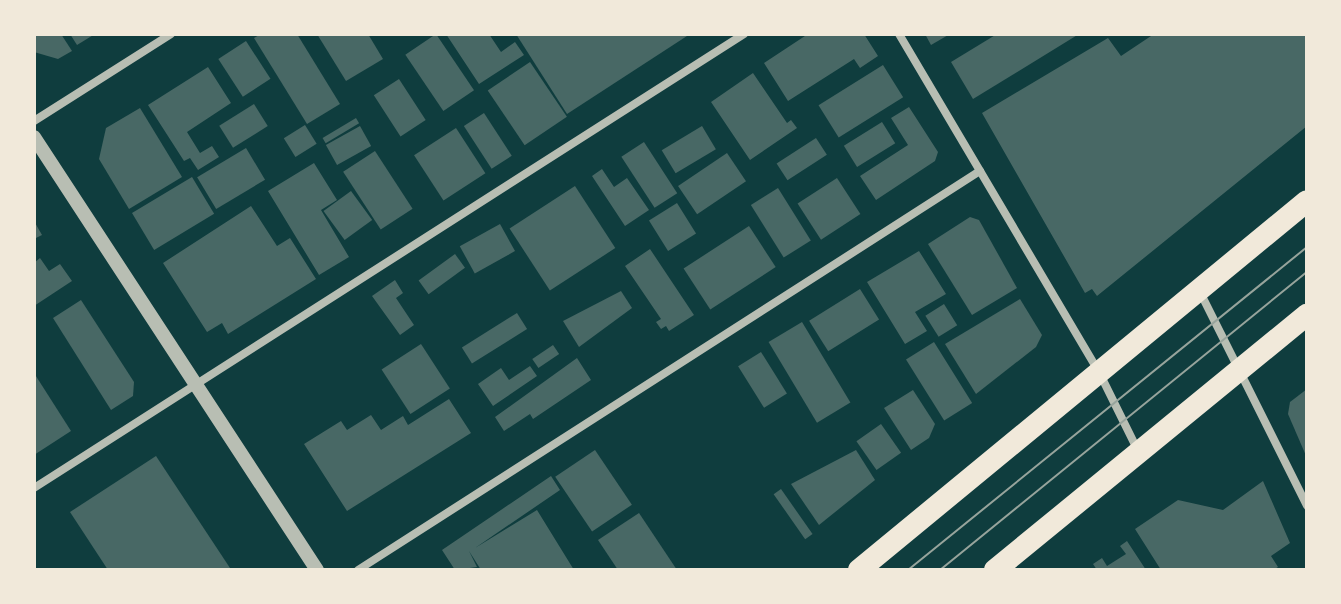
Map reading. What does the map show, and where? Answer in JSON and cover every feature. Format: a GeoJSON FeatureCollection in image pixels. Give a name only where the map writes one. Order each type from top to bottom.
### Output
{"type":"FeatureCollection","features":[{"type":"Feature","properties":{"kind":"highway"},"geometry":{"type":"LineString","coordinates":[[859,570],[1307,201]]}},
{"type":"Feature","properties":{"kind":"highway"},"geometry":{"type":"LineString","coordinates":[[995,570],[1307,315]]}},
{"type":"Feature","properties":{"kind":"street"},"geometry":{"type":"LineString","coordinates":[[34,121],[171,34]]}},
{"type":"Feature","properties":{"kind":"street"},"geometry":{"type":"LineString","coordinates":[[34,488],[744,34]]}},
{"type":"Feature","properties":{"kind":"street"},"geometry":{"type":"LineString","coordinates":[[899,34],[1100,374],[1139,454]]}},
{"type":"Feature","properties":{"kind":"street"},"geometry":{"type":"LineString","coordinates":[[34,137],[317,570]]}},
{"type":"Feature","properties":{"kind":"street"},"geometry":{"type":"LineString","coordinates":[[358,570],[980,171]]}},
{"type":"Feature","properties":{"kind":"street"},"geometry":{"type":"LineString","coordinates":[[1198,289],[1307,506]]}},
{"type":"Feature","properties":{"kind":"building"},"geometry":{"type":"Polygon","coordinates":[[[34,34],[61,34],[72,51],[58,59],[34,52],[34,34]]]}},
{"type":"Feature","properties":{"kind":"building"},"geometry":{"type":"Polygon","coordinates":[[[70,34],[95,34],[77,45],[70,34]]]}},
{"type":"Feature","properties":{"kind":"building"},"geometry":{"type":"Polygon","coordinates":[[[261,34],[297,34],[340,104],[307,124],[254,38],[261,34]]]}},
{"type":"Feature","properties":{"kind":"building"},"geometry":{"type":"Polygon","coordinates":[[[317,34],[368,34],[383,59],[346,81],[317,34]]]}},
{"type":"Feature","properties":{"kind":"building"},"geometry":{"type":"Polygon","coordinates":[[[436,34],[474,90],[443,111],[405,55],[436,34]]]}},
{"type":"Feature","properties":{"kind":"building"},"geometry":{"type":"Polygon","coordinates":[[[446,34],[489,34],[501,52],[515,42],[524,55],[479,84],[446,34]]]}},
{"type":"Feature","properties":{"kind":"building"},"geometry":{"type":"Polygon","coordinates":[[[516,34],[686,34],[687,36],[567,114],[516,34]]]}},
{"type":"Feature","properties":{"kind":"building"},"geometry":{"type":"Polygon","coordinates":[[[808,34],[864,34],[878,56],[860,68],[854,59],[788,101],[764,63],[808,34]]]}},
{"type":"Feature","properties":{"kind":"building"},"geometry":{"type":"Polygon","coordinates":[[[925,34],[950,34],[931,45],[925,34]]]}},
{"type":"Feature","properties":{"kind":"building"},"geometry":{"type":"Polygon","coordinates":[[[997,34],[1079,34],[973,99],[951,62],[997,34]]]}},
{"type":"Feature","properties":{"kind":"building"},"geometry":{"type":"Polygon","coordinates":[[[1154,34],[1305,34],[1307,126],[1097,296],[1092,289],[1085,293],[982,113],[1108,38],[1121,56],[1154,34]]]}},
{"type":"Feature","properties":{"kind":"building"},"geometry":{"type":"Polygon","coordinates":[[[246,41],[271,79],[243,97],[218,59],[246,41]]]}},
{"type":"Feature","properties":{"kind":"building"},"geometry":{"type":"Polygon","coordinates":[[[530,62],[567,117],[525,145],[488,91],[530,62]]]}},
{"type":"Feature","properties":{"kind":"building"},"geometry":{"type":"Polygon","coordinates":[[[883,65],[903,97],[839,137],[819,105],[883,65]]]}},
{"type":"Feature","properties":{"kind":"building"},"geometry":{"type":"Polygon","coordinates":[[[208,67],[231,103],[187,132],[200,153],[212,146],[219,157],[198,170],[190,158],[184,161],[148,105],[208,67]]]}},
{"type":"Feature","properties":{"kind":"building"},"geometry":{"type":"Polygon","coordinates":[[[753,73],[787,123],[791,120],[797,128],[750,160],[711,102],[753,73]]]}},
{"type":"Feature","properties":{"kind":"building"},"geometry":{"type":"Polygon","coordinates":[[[399,79],[426,120],[401,136],[374,95],[399,79]]]}},
{"type":"Feature","properties":{"kind":"building"},"geometry":{"type":"Polygon","coordinates":[[[254,104],[268,126],[233,148],[219,126],[254,104]]]}},
{"type":"Feature","properties":{"kind":"building"},"geometry":{"type":"Polygon","coordinates":[[[909,107],[938,152],[935,161],[876,200],[860,176],[908,145],[891,118],[909,107]]]}},
{"type":"Feature","properties":{"kind":"building"},"geometry":{"type":"Polygon","coordinates":[[[140,108],[182,177],[129,209],[99,159],[106,128],[140,108]]]}},
{"type":"Feature","properties":{"kind":"building"},"geometry":{"type":"Polygon","coordinates":[[[484,113],[512,156],[492,169],[464,126],[484,113]]]}},
{"type":"Feature","properties":{"kind":"building"},"geometry":{"type":"Polygon","coordinates":[[[356,118],[359,123],[326,143],[323,138],[356,118]]]}},
{"type":"Feature","properties":{"kind":"building"},"geometry":{"type":"Polygon","coordinates":[[[882,122],[895,143],[857,167],[844,146],[882,122]]]}},
{"type":"Feature","properties":{"kind":"building"},"geometry":{"type":"Polygon","coordinates":[[[305,125],[317,144],[295,157],[284,138],[305,125]]]}},
{"type":"Feature","properties":{"kind":"building"},"geometry":{"type":"Polygon","coordinates":[[[360,126],[371,146],[337,165],[326,145],[360,126]]]}},
{"type":"Feature","properties":{"kind":"building"},"geometry":{"type":"Polygon","coordinates":[[[702,126],[716,149],[676,173],[662,150],[702,126]]]}},
{"type":"Feature","properties":{"kind":"building"},"geometry":{"type":"Polygon","coordinates":[[[456,128],[485,173],[443,201],[414,155],[456,128]]]}},
{"type":"Feature","properties":{"kind":"building"},"geometry":{"type":"Polygon","coordinates":[[[816,138],[827,155],[787,180],[777,164],[816,138]]]}},
{"type":"Feature","properties":{"kind":"building"},"geometry":{"type":"Polygon","coordinates":[[[644,142],[677,193],[655,208],[621,157],[644,142]]]}},
{"type":"Feature","properties":{"kind":"building"},"geometry":{"type":"Polygon","coordinates":[[[246,148],[265,180],[216,209],[197,177],[246,148]]]}},
{"type":"Feature","properties":{"kind":"building"},"geometry":{"type":"Polygon","coordinates":[[[375,151],[413,209],[381,230],[343,172],[375,151]]]}},
{"type":"Feature","properties":{"kind":"building"},"geometry":{"type":"Polygon","coordinates":[[[727,153],[746,181],[697,214],[678,186],[727,153]]]}},
{"type":"Feature","properties":{"kind":"building"},"geometry":{"type":"Polygon","coordinates":[[[314,163],[337,200],[321,210],[349,257],[319,275],[268,191],[314,163]]]}},
{"type":"Feature","properties":{"kind":"building"},"geometry":{"type":"Polygon","coordinates":[[[602,169],[614,187],[627,178],[649,210],[625,226],[592,176],[602,169]]]}},
{"type":"Feature","properties":{"kind":"building"},"geometry":{"type":"Polygon","coordinates":[[[192,177],[214,214],[154,250],[132,213],[192,177]]]}},
{"type":"Feature","properties":{"kind":"building"},"geometry":{"type":"Polygon","coordinates":[[[837,178],[860,214],[821,240],[798,204],[837,178]]]}},
{"type":"Feature","properties":{"kind":"building"},"geometry":{"type":"Polygon","coordinates":[[[575,186],[615,248],[550,291],[510,228],[575,186]]]}},
{"type":"Feature","properties":{"kind":"building"},"geometry":{"type":"Polygon","coordinates":[[[778,188],[811,241],[784,258],[751,205],[778,188]]]}},
{"type":"Feature","properties":{"kind":"building"},"geometry":{"type":"Polygon","coordinates":[[[351,191],[372,220],[345,240],[323,211],[351,191]]]}},
{"type":"Feature","properties":{"kind":"building"},"geometry":{"type":"Polygon","coordinates":[[[677,203],[696,234],[668,251],[649,220],[677,203]]]}},
{"type":"Feature","properties":{"kind":"building"},"geometry":{"type":"Polygon","coordinates":[[[251,206],[277,246],[290,238],[316,279],[228,334],[222,323],[207,332],[163,263],[251,206]]]}},
{"type":"Feature","properties":{"kind":"building"},"geometry":{"type":"Polygon","coordinates":[[[970,217],[979,220],[1017,288],[972,315],[928,244],[970,217]]]}},
{"type":"Feature","properties":{"kind":"building"},"geometry":{"type":"Polygon","coordinates":[[[34,221],[42,235],[34,239],[34,221]]]}},
{"type":"Feature","properties":{"kind":"building"},"geometry":{"type":"Polygon","coordinates":[[[500,224],[515,251],[475,273],[460,246],[500,224]]]}},
{"type":"Feature","properties":{"kind":"building"},"geometry":{"type":"Polygon","coordinates":[[[749,226],[776,267],[710,310],[684,268],[749,226]]]}},
{"type":"Feature","properties":{"kind":"building"},"geometry":{"type":"Polygon","coordinates":[[[650,249],[694,315],[669,331],[666,326],[661,329],[656,322],[661,319],[625,266],[650,249]]]}},
{"type":"Feature","properties":{"kind":"building"},"geometry":{"type":"Polygon","coordinates":[[[919,251],[946,294],[915,312],[927,331],[905,344],[867,282],[919,251]]]}},
{"type":"Feature","properties":{"kind":"building"},"geometry":{"type":"Polygon","coordinates":[[[455,254],[465,268],[429,294],[419,280],[455,254]]]}},
{"type":"Feature","properties":{"kind":"building"},"geometry":{"type":"Polygon","coordinates":[[[40,258],[49,271],[60,264],[72,281],[34,306],[34,263],[40,258]]]}},
{"type":"Feature","properties":{"kind":"building"},"geometry":{"type":"Polygon","coordinates":[[[395,280],[403,293],[396,298],[414,325],[400,335],[372,296],[395,280]]]}},
{"type":"Feature","properties":{"kind":"building"},"geometry":{"type":"Polygon","coordinates":[[[860,289],[879,320],[828,351],[809,321],[860,289]]]}},
{"type":"Feature","properties":{"kind":"building"},"geometry":{"type":"Polygon","coordinates":[[[621,291],[632,308],[579,347],[563,321],[621,291]]]}},
{"type":"Feature","properties":{"kind":"building"},"geometry":{"type":"Polygon","coordinates":[[[1020,299],[1042,335],[1036,347],[976,394],[945,344],[1020,299]]]}},
{"type":"Feature","properties":{"kind":"building"},"geometry":{"type":"Polygon","coordinates":[[[81,300],[134,382],[133,396],[111,410],[53,318],[81,300]]]}},
{"type":"Feature","properties":{"kind":"building"},"geometry":{"type":"Polygon","coordinates":[[[944,304],[957,325],[939,337],[925,316],[944,304]]]}},
{"type":"Feature","properties":{"kind":"building"},"geometry":{"type":"Polygon","coordinates":[[[517,313],[527,329],[472,364],[462,347],[517,313]]]}},
{"type":"Feature","properties":{"kind":"building"},"geometry":{"type":"Polygon","coordinates":[[[802,322],[850,403],[817,423],[769,342],[802,322]]]}},
{"type":"Feature","properties":{"kind":"building"},"geometry":{"type":"Polygon","coordinates":[[[934,342],[972,403],[944,421],[906,359],[934,342]]]}},
{"type":"Feature","properties":{"kind":"building"},"geometry":{"type":"Polygon","coordinates":[[[421,344],[450,388],[410,414],[382,370],[421,344]]]}},
{"type":"Feature","properties":{"kind":"building"},"geometry":{"type":"Polygon","coordinates":[[[553,345],[559,354],[538,368],[532,359],[553,345]]]}},
{"type":"Feature","properties":{"kind":"building"},"geometry":{"type":"Polygon","coordinates":[[[761,352],[787,394],[764,408],[738,366],[761,352]]]}},
{"type":"Feature","properties":{"kind":"building"},"geometry":{"type":"Polygon","coordinates":[[[577,358],[591,380],[533,419],[530,414],[504,431],[495,417],[577,358]]]}},
{"type":"Feature","properties":{"kind":"building"},"geometry":{"type":"Polygon","coordinates":[[[530,366],[537,376],[493,406],[478,384],[501,368],[509,380],[530,366]]]}},
{"type":"Feature","properties":{"kind":"building"},"geometry":{"type":"Polygon","coordinates":[[[34,373],[71,431],[34,455],[34,373]]]}},
{"type":"Feature","properties":{"kind":"building"},"geometry":{"type":"Polygon","coordinates":[[[1307,389],[1307,458],[1288,414],[1290,402],[1307,389]]]}},
{"type":"Feature","properties":{"kind":"building"},"geometry":{"type":"Polygon","coordinates":[[[913,390],[935,424],[929,438],[911,450],[884,408],[913,390]]]}},
{"type":"Feature","properties":{"kind":"building"},"geometry":{"type":"Polygon","coordinates":[[[449,399],[471,433],[347,511],[304,444],[341,421],[347,430],[371,415],[381,430],[403,416],[408,425],[449,399]]]}},
{"type":"Feature","properties":{"kind":"building"},"geometry":{"type":"Polygon","coordinates":[[[881,424],[901,453],[877,470],[856,441],[881,424]]]}},
{"type":"Feature","properties":{"kind":"building"},"geometry":{"type":"Polygon","coordinates":[[[595,450],[632,505],[592,532],[555,477],[595,450]]]}},
{"type":"Feature","properties":{"kind":"building"},"geometry":{"type":"Polygon","coordinates":[[[856,450],[875,480],[819,525],[791,484],[856,450]]]}},
{"type":"Feature","properties":{"kind":"building"},"geometry":{"type":"Polygon","coordinates":[[[156,456],[230,568],[227,570],[108,570],[70,512],[156,456]]]}},
{"type":"Feature","properties":{"kind":"building"},"geometry":{"type":"Polygon","coordinates":[[[551,476],[560,490],[475,548],[537,510],[574,570],[481,570],[469,551],[477,567],[455,570],[442,550],[551,476]]]}},
{"type":"Feature","properties":{"kind":"building"},"geometry":{"type":"Polygon","coordinates":[[[1263,481],[1290,543],[1271,556],[1278,567],[1273,570],[1161,570],[1135,529],[1178,500],[1223,510],[1263,481]]]}},
{"type":"Feature","properties":{"kind":"building"},"geometry":{"type":"Polygon","coordinates":[[[781,489],[813,534],[805,539],[774,494],[781,489]]]}},
{"type":"Feature","properties":{"kind":"building"},"geometry":{"type":"Polygon","coordinates":[[[639,513],[677,570],[618,570],[598,540],[639,513]]]}},
{"type":"Feature","properties":{"kind":"building"},"geometry":{"type":"Polygon","coordinates":[[[1127,541],[1146,570],[1097,570],[1093,564],[1102,558],[1107,566],[1126,554],[1120,546],[1127,541]]]}},
{"type":"Feature","properties":{"kind":"tram line"},"geometry":{"type":"LineString","coordinates":[[908,570],[1307,247]]}},
{"type":"Feature","properties":{"kind":"tram line"},"geometry":{"type":"LineString","coordinates":[[940,570],[1307,272]]}}]}
